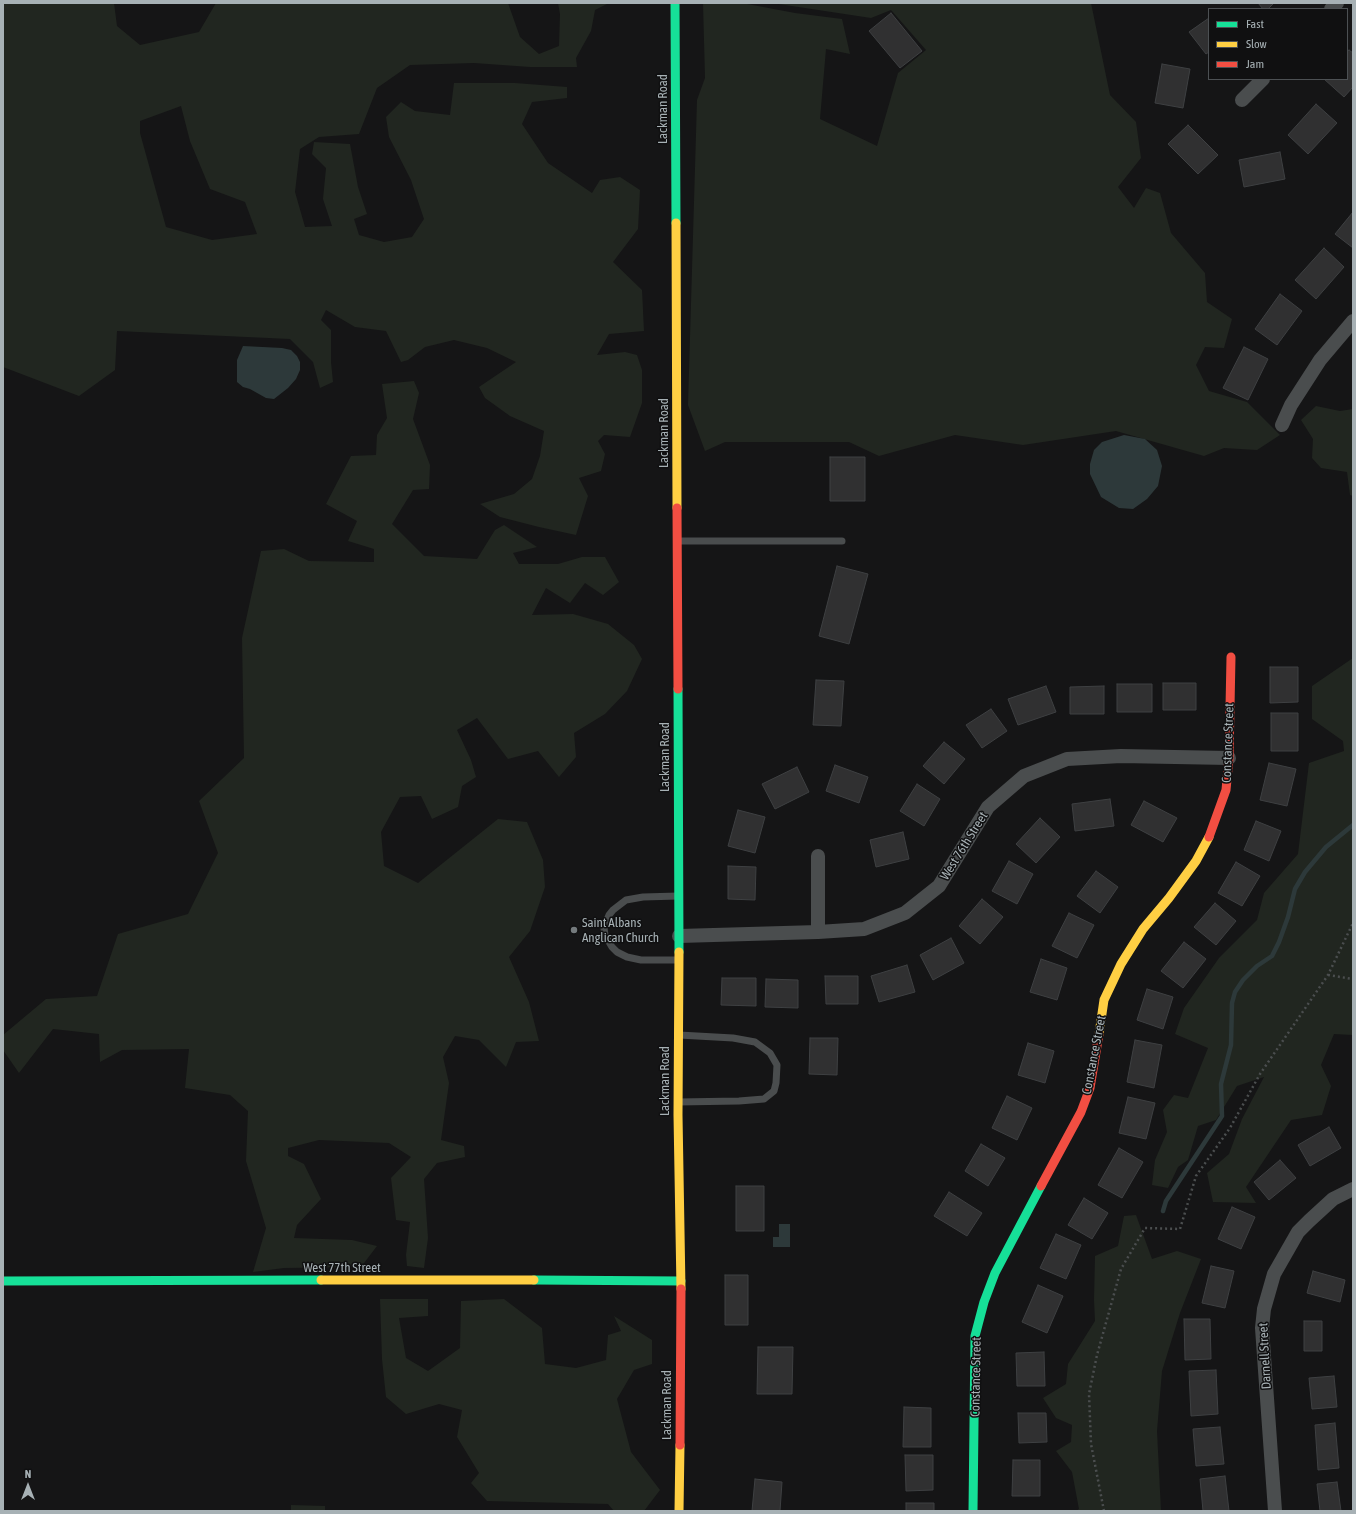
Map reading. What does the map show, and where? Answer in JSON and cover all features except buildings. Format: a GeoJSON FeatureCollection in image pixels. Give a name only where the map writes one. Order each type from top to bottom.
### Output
{"type":"FeatureCollection","features":[{"type":"Feature","properties":{"kind":"street","name":"Lackman Road"},"geometry":{"type":"LineString","coordinates":[[675,3],[679,896],[678,1102],[681,1281],[679,1511]]}},
{"type":"Feature","properties":{"kind":"street"},"geometry":{"type":"LineString","coordinates":[[1242,100],[1262,80]]}},
{"type":"Feature","properties":{"kind":"street"},"geometry":{"type":"LineString","coordinates":[[1282,425],[1291,405],[1320,360],[1353,322]]}},
{"type":"Feature","properties":{"kind":"street","name":"Constance Street"},"geometry":{"type":"LineString","coordinates":[[973,1511],[975,1336],[984,1302],[995,1274],[1081,1112],[1090,1088],[1104,1000],[1121,964],[1143,929],[1169,898],[1196,861],[1210,836],[1226,790],[1229,758],[1231,657]]}},
{"type":"Feature","properties":{"kind":"street","name":"West 76th Street"},"geometry":{"type":"LineString","coordinates":[[679,936],[818,932],[864,929],[905,913],[939,886],[988,807],[1024,776],[1067,759],[1121,756],[1229,758]]}},
{"type":"Feature","properties":{"kind":"street"},"geometry":{"type":"LineString","coordinates":[[818,856],[818,932]]}},
{"type":"Feature","properties":{"kind":"street","name":"Darnell Street"},"geometry":{"type":"LineString","coordinates":[[1275,1511],[1262,1328],[1264,1309],[1274,1274],[1298,1232],[1333,1199],[1353,1189]]}},
{"type":"Feature","properties":{"kind":"street","name":"West 77th Street"},"geometry":{"type":"LineString","coordinates":[[3,1281],[681,1281]]}},
{"type":"Feature","properties":{"kind":"lane"},"geometry":{"type":"LineString","coordinates":[[677,541],[842,541]]}},
{"type":"Feature","properties":{"kind":"lane"},"geometry":{"type":"LineString","coordinates":[[679,896],[643,897],[626,900],[609,915],[604,928],[605,935],[612,947],[617,952],[627,957],[641,960],[679,960]]}},
{"type":"Feature","properties":{"kind":"lane"},"geometry":{"type":"LineString","coordinates":[[678,1036],[733,1038],[755,1042],[770,1053],[776,1065],[776,1082],[774,1091],[764,1099],[678,1102]]}},
{"type":"Feature","properties":{"kind":"path"},"geometry":{"type":"LineString","coordinates":[[1104,1511],[1091,1444],[1088,1394],[1096,1354],[1121,1269],[1145,1228],[1180,1229],[1196,1176],[1230,1128],[1264,1067],[1328,975],[1353,923]]}},
{"type":"Feature","properties":{"kind":"path"},"geometry":{"type":"LineString","coordinates":[[1328,975],[1353,979]]}},
{"type":"Feature","properties":{"kind":"shaded area"},"geometry":{"type":"Polygon","coordinates":[[[3,3],[114,3],[117,26],[140,45],[199,32],[216,3],[508,3],[520,37],[539,54],[559,46],[560,14],[558,3],[609,3],[595,10],[591,31],[576,58],[577,67],[530,67],[474,63],[410,65],[377,88],[359,134],[319,137],[300,149],[295,192],[305,227],[332,226],[323,199],[326,168],[312,154],[314,142],[350,144],[358,187],[367,214],[354,219],[359,235],[384,242],[412,237],[424,219],[411,180],[389,137],[386,117],[401,102],[415,111],[450,115],[454,83],[515,83],[567,87],[567,98],[532,102],[522,124],[548,163],[592,193],[600,180],[620,177],[640,190],[638,229],[613,262],[642,290],[644,331],[609,334],[597,355],[625,352],[637,355],[642,370],[642,403],[630,437],[604,435],[598,441],[605,454],[601,471],[579,478],[588,496],[576,535],[500,517],[480,504],[514,494],[532,479],[540,456],[544,431],[510,416],[485,398],[479,387],[516,362],[487,348],[454,340],[425,347],[408,360],[401,362],[386,331],[355,327],[326,310],[321,320],[331,330],[331,362],[333,382],[320,388],[313,362],[290,339],[117,331],[115,370],[79,396],[3,367],[3,3]],[[181,106],[140,121],[140,133],[166,227],[212,240],[257,234],[245,202],[210,189],[190,141],[181,106]]]}},
{"type":"Feature","properties":{"kind":"shaded area"},"geometry":{"type":"Polygon","coordinates":[[[703,3],[742,3],[795,13],[842,19],[850,54],[826,49],[820,119],[877,146],[898,73],[926,50],[891,10],[871,18],[772,3],[1091,3],[1110,95],[1136,122],[1141,158],[1118,187],[1134,208],[1146,188],[1160,193],[1171,233],[1205,273],[1207,302],[1232,319],[1224,348],[1205,347],[1196,365],[1209,391],[1247,402],[1280,435],[1257,450],[1224,448],[1204,456],[1116,431],[1023,445],[955,435],[879,456],[849,442],[725,442],[705,451],[688,405],[697,100],[705,78],[703,3]]]}},
{"type":"Feature","properties":{"kind":"shaded area"},"geometry":{"type":"Polygon","coordinates":[[[243,346],[282,348],[291,350],[300,362],[300,370],[296,379],[288,388],[274,399],[266,398],[250,389],[243,387],[237,382],[237,360],[243,346]]]}},
{"type":"Feature","properties":{"kind":"shaded area"},"geometry":{"type":"Polygon","coordinates":[[[414,381],[419,393],[413,419],[430,465],[429,489],[413,490],[392,524],[424,556],[477,559],[495,530],[504,525],[537,547],[513,553],[519,564],[558,564],[582,557],[605,557],[619,582],[603,595],[585,583],[570,603],[546,588],[532,615],[573,614],[608,624],[634,645],[642,659],[627,691],[605,714],[574,733],[576,757],[559,777],[538,751],[508,759],[477,718],[457,730],[471,760],[476,777],[462,786],[458,807],[432,819],[421,796],[400,797],[381,832],[384,866],[418,883],[498,819],[527,822],[543,860],[545,887],[530,931],[509,957],[529,1002],[539,1041],[516,1042],[506,1067],[479,1040],[455,1036],[443,1057],[449,1083],[441,1140],[464,1146],[465,1157],[437,1163],[424,1179],[428,1238],[424,1268],[407,1266],[406,1255],[410,1222],[396,1220],[391,1178],[411,1157],[389,1143],[319,1140],[288,1148],[288,1156],[304,1164],[321,1199],[297,1225],[294,1238],[352,1240],[377,1246],[361,1267],[284,1268],[253,1272],[266,1228],[246,1161],[248,1111],[230,1095],[185,1088],[189,1049],[122,1050],[100,1062],[99,1034],[53,1029],[19,1073],[3,1050],[3,1035],[46,999],[97,996],[118,934],[188,914],[218,853],[199,801],[244,758],[242,638],[261,551],[284,549],[309,561],[374,562],[374,549],[348,541],[357,521],[326,504],[351,456],[376,455],[377,435],[387,418],[382,384],[414,381]]]}},
{"type":"Feature","properties":{"kind":"shaded area"},"geometry":{"type":"Polygon","coordinates":[[[1316,406],[1340,411],[1353,409],[1353,496],[1350,495],[1347,472],[1321,468],[1312,458],[1313,439],[1301,420],[1316,406]]]}},
{"type":"Feature","properties":{"kind":"shaded area"},"geometry":{"type":"Polygon","coordinates":[[[1124,435],[1145,439],[1157,450],[1162,466],[1158,486],[1147,499],[1133,509],[1119,508],[1101,497],[1090,474],[1090,464],[1094,450],[1102,442],[1124,435]]]}},
{"type":"Feature","properties":{"kind":"shaded area"},"geometry":{"type":"Polygon","coordinates":[[[1353,658],[1353,1035],[1334,1034],[1321,1065],[1331,1086],[1322,1115],[1291,1120],[1246,1187],[1256,1203],[1213,1202],[1207,1173],[1229,1154],[1242,1119],[1264,1077],[1237,1086],[1216,1120],[1198,1126],[1188,1160],[1178,1167],[1168,1188],[1152,1185],[1155,1160],[1167,1132],[1163,1110],[1174,1095],[1188,1098],[1208,1048],[1175,1034],[1184,1008],[1219,958],[1257,920],[1264,893],[1298,854],[1309,763],[1344,751],[1343,741],[1312,719],[1312,686],[1353,658]]]}},
{"type":"Feature","properties":{"kind":"shaded area"},"geometry":{"type":"Polygon","coordinates":[[[1136,1215],[1152,1259],[1177,1251],[1201,1259],[1180,1313],[1162,1371],[1157,1431],[1161,1511],[1076,1511],[1079,1509],[1072,1472],[1056,1451],[1071,1442],[1072,1425],[1056,1418],[1043,1398],[1066,1384],[1068,1364],[1095,1321],[1095,1256],[1118,1246],[1124,1216],[1136,1215]]]}},
{"type":"Feature","properties":{"kind":"shaded area"},"geometry":{"type":"Polygon","coordinates":[[[779,1224],[790,1224],[790,1247],[773,1247],[773,1237],[779,1237],[779,1224]]]}},
{"type":"Feature","properties":{"kind":"shaded area"},"geometry":{"type":"Polygon","coordinates":[[[380,1299],[428,1299],[428,1316],[399,1318],[406,1358],[428,1371],[460,1348],[461,1301],[504,1299],[542,1328],[545,1364],[576,1368],[606,1360],[608,1335],[621,1331],[614,1316],[652,1340],[652,1364],[634,1370],[617,1399],[631,1452],[660,1490],[644,1511],[614,1511],[608,1504],[487,1501],[471,1483],[479,1473],[457,1437],[462,1410],[439,1404],[406,1414],[386,1397],[382,1359],[380,1299]]]}},
{"type":"Feature","properties":{"kind":"shaded area"},"geometry":{"type":"Polygon","coordinates":[[[291,1505],[325,1506],[325,1511],[291,1511],[291,1505]]]}},
{"type":"Feature","properties":{"kind":"waterway"},"geometry":{"type":"LineString","coordinates":[[1163,1211],[1166,1201],[1222,1116],[1221,1084],[1231,1045],[1232,1003],[1235,992],[1243,980],[1257,966],[1272,956],[1288,917],[1295,889],[1305,872],[1326,847],[1353,825]]}},
{"type":"Feature","properties":{"kind":"traffic: fast"},"geometry":{"type":"LineString","coordinates":[[675,3],[676,223]]}},
{"type":"Feature","properties":{"kind":"traffic: fast"},"geometry":{"type":"LineString","coordinates":[[678,689],[679,952]]}},
{"type":"Feature","properties":{"kind":"traffic: fast"},"geometry":{"type":"LineString","coordinates":[[973,1511],[975,1336],[984,1302],[995,1273],[1041,1186]]}},
{"type":"Feature","properties":{"kind":"traffic: fast"},"geometry":{"type":"LineString","coordinates":[[3,1281],[321,1280]]}},
{"type":"Feature","properties":{"kind":"traffic: fast"},"geometry":{"type":"LineString","coordinates":[[534,1280],[681,1281]]}},
{"type":"Feature","properties":{"kind":"traffic: slow"},"geometry":{"type":"LineString","coordinates":[[676,223],[677,508]]}},
{"type":"Feature","properties":{"kind":"traffic: slow"},"geometry":{"type":"LineString","coordinates":[[1099,1034],[1104,1000],[1121,964],[1143,929],[1169,898],[1196,861],[1209,837]]}},
{"type":"Feature","properties":{"kind":"traffic: slow"},"geometry":{"type":"LineString","coordinates":[[679,952],[678,1115],[681,1289]]}},
{"type":"Feature","properties":{"kind":"traffic: slow"},"geometry":{"type":"LineString","coordinates":[[321,1280],[534,1280]]}},
{"type":"Feature","properties":{"kind":"traffic: slow"},"geometry":{"type":"LineString","coordinates":[[679,1511],[680,1445]]}},
{"type":"Feature","properties":{"kind":"traffic: jam"},"geometry":{"type":"LineString","coordinates":[[677,508],[678,689]]}},
{"type":"Feature","properties":{"kind":"traffic: jam"},"geometry":{"type":"LineString","coordinates":[[1209,837],[1226,790],[1229,758],[1231,657]]}},
{"type":"Feature","properties":{"kind":"traffic: jam"},"geometry":{"type":"LineString","coordinates":[[1041,1186],[1081,1112],[1090,1088],[1099,1034]]}},
{"type":"Feature","properties":{"kind":"traffic: jam"},"geometry":{"type":"LineString","coordinates":[[680,1445],[681,1289]]}},
{"type":"Feature","properties":{"kind":"place","name":"Saint Albans Anglican Church"},"geometry":{"type":"Point","coordinates":[574,930]}}]}
